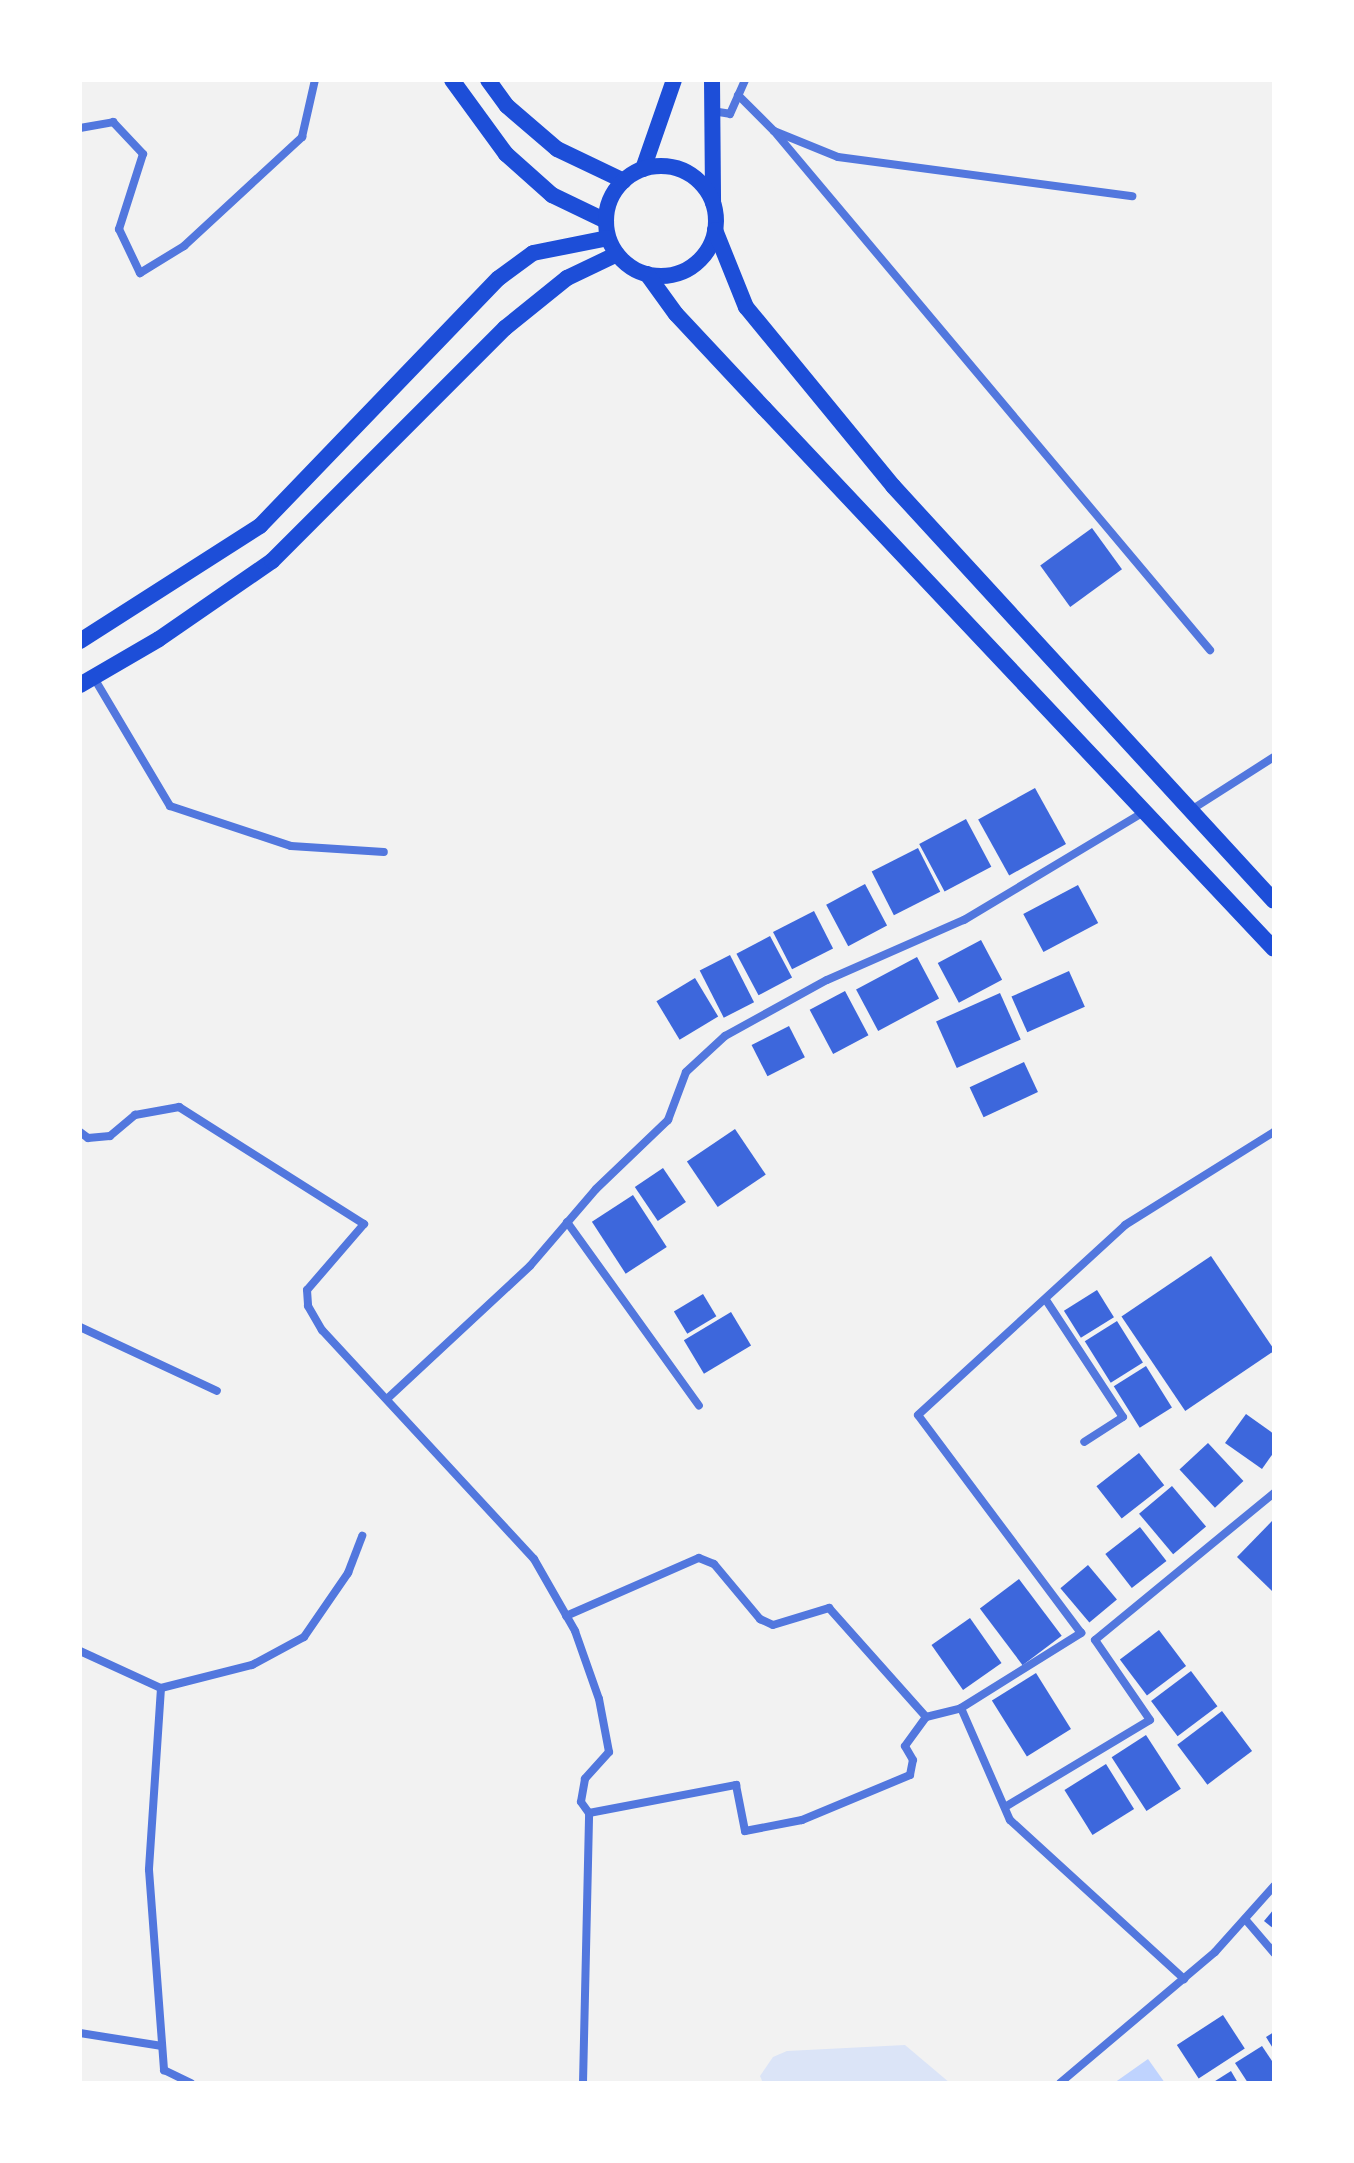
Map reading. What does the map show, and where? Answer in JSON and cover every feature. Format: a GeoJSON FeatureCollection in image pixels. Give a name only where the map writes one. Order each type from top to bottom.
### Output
{"type":"FeatureCollection","features":[{"type":"Feature","properties":{"kind":"main road"},"geometry":{"type":"LineString","coordinates":[[452,80],[506,154],[552,195],[607,229]]}},
{"type":"Feature","properties":{"kind":"main road"},"geometry":{"type":"LineString","coordinates":[[488,80],[507,106],[557,149],[624,181]]}},
{"type":"Feature","properties":{"kind":"main road"},"geometry":{"type":"LineString","coordinates":[[643,169],[674,80]]}},
{"type":"Feature","properties":{"kind":"main road"},"geometry":{"type":"LineString","coordinates":[[712,80],[715,230],[746,307],[893,486],[1274,901]]}},
{"type":"Feature","properties":{"kind":"main road"},"geometry":{"type":"LineString","coordinates":[[713,203],[693,176],[677,169],[643,169],[624,181],[608,204],[607,229],[617,254],[647,274],[744,387],[1274,949]]}},
{"type":"Feature","properties":{"kind":"main road"},"geometry":{"type":"LineString","coordinates":[[80,641],[260,526],[499,278],[533,253],[607,229]]}},
{"type":"Feature","properties":{"kind":"main road"},"geometry":{"type":"LineString","coordinates":[[647,274],[683,271],[709,247],[715,230]]}},
{"type":"Feature","properties":{"kind":"main road"},"geometry":{"type":"LineString","coordinates":[[87,681],[272,561],[505,328],[567,278],[617,254]]}},
{"type":"Feature","properties":{"kind":"street"},"geometry":{"type":"LineString","coordinates":[[80,128],[113,122],[143,154],[119,229],[140,273],[184,246],[302,137],[315,80]]}},
{"type":"Feature","properties":{"kind":"street"},"geometry":{"type":"LineString","coordinates":[[711,111],[730,114],[745,80]]}},
{"type":"Feature","properties":{"kind":"street"},"geometry":{"type":"LineString","coordinates":[[738,95],[774,131],[1210,650]]}},
{"type":"Feature","properties":{"kind":"street"},"geometry":{"type":"LineString","coordinates":[[774,131],[838,157],[1132,196]]}},
{"type":"Feature","properties":{"kind":"street"},"geometry":{"type":"LineString","coordinates":[[87,681],[170,806],[291,846],[384,852]]}},
{"type":"Feature","properties":{"kind":"street"},"geometry":{"type":"LineString","coordinates":[[1190,810],[1274,757]]}},
{"type":"Feature","properties":{"kind":"street"},"geometry":{"type":"LineString","coordinates":[[388,1398],[530,1266],[567,1222],[668,1120],[686,1072],[725,1036],[827,980],[964,920],[1146,811]]}},
{"type":"Feature","properties":{"kind":"street"},"geometry":{"type":"LineString","coordinates":[[80,1132],[88,1138],[110,1136],[135,1115],[179,1107],[364,1224],[307,1290],[308,1306],[322,1330],[534,1559],[566,1616],[599,1699],[609,1752],[585,1779],[581,1802],[589,1813],[583,2083]]}},
{"type":"Feature","properties":{"kind":"street"},"geometry":{"type":"LineString","coordinates":[[589,1813],[736,1785],[745,1831],[802,1820],[910,1775],[913,1760],[905,1746],[926,1717],[961,1708],[1081,1633],[918,1415],[1125,1225],[1274,1132]]}},
{"type":"Feature","properties":{"kind":"street"},"geometry":{"type":"LineString","coordinates":[[567,1222],[699,1406]]}},
{"type":"Feature","properties":{"kind":"street"},"geometry":{"type":"LineString","coordinates":[[1046,1300],[1123,1417],[1084,1442]]}},
{"type":"Feature","properties":{"kind":"street"},"geometry":{"type":"LineString","coordinates":[[80,1327],[217,1391]]}},
{"type":"Feature","properties":{"kind":"street"},"geometry":{"type":"LineString","coordinates":[[1005,1807],[1150,1720],[1095,1640],[1274,1493]]}},
{"type":"Feature","properties":{"kind":"street"},"geometry":{"type":"LineString","coordinates":[[80,1651],[161,1688],[252,1665],[304,1637],[348,1573],[362,1536]]}},
{"type":"Feature","properties":{"kind":"street"},"geometry":{"type":"LineString","coordinates":[[566,1616],[699,1558],[714,1564],[760,1619],[773,1625],[829,1608],[926,1717]]}},
{"type":"Feature","properties":{"kind":"street"},"geometry":{"type":"LineString","coordinates":[[161,1688],[149,1870],[162,2046],[164,2070],[191,2083]]}},
{"type":"Feature","properties":{"kind":"street"},"geometry":{"type":"LineString","coordinates":[[961,1708],[1010,1820],[1184,1979]]}},
{"type":"Feature","properties":{"kind":"street"},"geometry":{"type":"LineString","coordinates":[[1060,2083],[1184,1979],[1274,1886]]}},
{"type":"Feature","properties":{"kind":"street"},"geometry":{"type":"LineString","coordinates":[[1245,1919],[1274,1953]]}},
{"type":"Feature","properties":{"kind":"street"},"geometry":{"type":"LineString","coordinates":[[80,2033],[162,2046]]}},
{"type":"Feature","properties":{"kind":"shaded area"},"geometry":{"type":"Polygon","coordinates":[[[905,2045],[950,2083],[763,2083],[760,2076],[773,2057],[787,2051],[905,2045]]]}},
{"type":"Feature","properties":{"kind":"water"},"geometry":{"type":"Polygon","coordinates":[[[1148,2059],[1165,2083],[1114,2083],[1148,2059]]]}},
{"type":"Feature","properties":{"kind":"building"},"geometry":{"type":"Polygon","coordinates":[[[1092,528],[1122,569],[1070,607],[1040,566],[1092,528]]]}},
{"type":"Feature","properties":{"kind":"building"},"geometry":{"type":"Polygon","coordinates":[[[1035,788],[1066,844],[1009,875],[978,820],[1035,788]]]}},
{"type":"Feature","properties":{"kind":"building"},"geometry":{"type":"Polygon","coordinates":[[[966,819],[991,867],[945,892],[919,844],[966,819]]]}},
{"type":"Feature","properties":{"kind":"building"},"geometry":{"type":"Polygon","coordinates":[[[918,848],[940,892],[894,915],[872,872],[918,848]]]}},
{"type":"Feature","properties":{"kind":"building"},"geometry":{"type":"Polygon","coordinates":[[[865,884],[887,925],[848,946],[826,905],[865,884]]]}},
{"type":"Feature","properties":{"kind":"building"},"geometry":{"type":"Polygon","coordinates":[[[1078,885],[1098,923],[1043,952],[1023,914],[1078,885]]]}},
{"type":"Feature","properties":{"kind":"building"},"geometry":{"type":"Polygon","coordinates":[[[814,911],[833,948],[792,969],[773,932],[814,911]]]}},
{"type":"Feature","properties":{"kind":"building"},"geometry":{"type":"Polygon","coordinates":[[[770,936],[792,977],[759,995],[736,954],[770,936]]]}},
{"type":"Feature","properties":{"kind":"building"},"geometry":{"type":"Polygon","coordinates":[[[981,940],[1002,980],[959,1003],[938,963],[981,940]]]}},
{"type":"Feature","properties":{"kind":"building"},"geometry":{"type":"Polygon","coordinates":[[[730,955],[754,1002],[724,1018],[700,970],[730,955]]]}},
{"type":"Feature","properties":{"kind":"building"},"geometry":{"type":"Polygon","coordinates":[[[917,957],[939,998],[878,1031],[856,989],[917,957]]]}},
{"type":"Feature","properties":{"kind":"building"},"geometry":{"type":"Polygon","coordinates":[[[1069,971],[1085,1007],[1027,1032],[1011,997],[1069,971]]]}},
{"type":"Feature","properties":{"kind":"building"},"geometry":{"type":"Polygon","coordinates":[[[695,978],[718,1017],[680,1040],[656,1001],[695,978]]]}},
{"type":"Feature","properties":{"kind":"building"},"geometry":{"type":"Polygon","coordinates":[[[845,991],[868,1035],[833,1054],[810,1010],[845,991]]]}},
{"type":"Feature","properties":{"kind":"building"},"geometry":{"type":"Polygon","coordinates":[[[1000,993],[1021,1040],[957,1068],[936,1021],[1000,993]]]}},
{"type":"Feature","properties":{"kind":"building"},"geometry":{"type":"Polygon","coordinates":[[[789,1026],[805,1057],[767,1076],[752,1045],[789,1026]]]}},
{"type":"Feature","properties":{"kind":"building"},"geometry":{"type":"Polygon","coordinates":[[[1024,1062],[1038,1092],[984,1117],[970,1087],[1024,1062]]]}},
{"type":"Feature","properties":{"kind":"building"},"geometry":{"type":"Polygon","coordinates":[[[735,1129],[766,1175],[718,1207],[687,1161],[735,1129]]]}},
{"type":"Feature","properties":{"kind":"building"},"geometry":{"type":"Polygon","coordinates":[[[663,1168],[686,1202],[658,1221],[635,1187],[663,1168]]]}},
{"type":"Feature","properties":{"kind":"building"},"geometry":{"type":"Polygon","coordinates":[[[633,1195],[667,1247],[626,1274],[592,1222],[633,1195]]]}},
{"type":"Feature","properties":{"kind":"building"},"geometry":{"type":"Polygon","coordinates":[[[1211,1256],[1274,1351],[1185,1411],[1121,1316],[1211,1256]]]}},
{"type":"Feature","properties":{"kind":"building"},"geometry":{"type":"Polygon","coordinates":[[[1097,1290],[1114,1317],[1081,1338],[1064,1311],[1097,1290]]]}},
{"type":"Feature","properties":{"kind":"building"},"geometry":{"type":"Polygon","coordinates":[[[703,1294],[716,1316],[687,1334],[674,1312],[703,1294]]]}},
{"type":"Feature","properties":{"kind":"building"},"geometry":{"type":"Polygon","coordinates":[[[731,1312],[751,1345],[704,1374],[684,1340],[731,1312]]]}},
{"type":"Feature","properties":{"kind":"building"},"geometry":{"type":"Polygon","coordinates":[[[1117,1321],[1143,1363],[1111,1383],[1085,1341],[1117,1321]]]}},
{"type":"Feature","properties":{"kind":"building"},"geometry":{"type":"Polygon","coordinates":[[[1146,1366],[1172,1408],[1140,1428],[1114,1386],[1146,1366]]]}},
{"type":"Feature","properties":{"kind":"building"},"geometry":{"type":"Polygon","coordinates":[[[1246,1414],[1274,1434],[1274,1452],[1262,1469],[1225,1443],[1246,1414]]]}},
{"type":"Feature","properties":{"kind":"building"},"geometry":{"type":"Polygon","coordinates":[[[1208,1443],[1243,1481],[1215,1508],[1179,1470],[1208,1443]]]}},
{"type":"Feature","properties":{"kind":"building"},"geometry":{"type":"Polygon","coordinates":[[[1139,1453],[1164,1485],[1122,1519],[1096,1486],[1139,1453]]]}},
{"type":"Feature","properties":{"kind":"building"},"geometry":{"type":"Polygon","coordinates":[[[1172,1486],[1206,1527],[1173,1554],[1139,1514],[1172,1486]]]}},
{"type":"Feature","properties":{"kind":"building"},"geometry":{"type":"Polygon","coordinates":[[[1274,1519],[1274,1593],[1237,1557],[1274,1519]]]}},
{"type":"Feature","properties":{"kind":"building"},"geometry":{"type":"Polygon","coordinates":[[[1140,1527],[1166,1561],[1132,1588],[1105,1554],[1140,1527]]]}},
{"type":"Feature","properties":{"kind":"building"},"geometry":{"type":"Polygon","coordinates":[[[1088,1565],[1117,1599],[1089,1623],[1060,1588],[1088,1565]]]}},
{"type":"Feature","properties":{"kind":"building"},"geometry":{"type":"Polygon","coordinates":[[[1019,1579],[1062,1636],[1023,1665],[980,1608],[1019,1579]]]}},
{"type":"Feature","properties":{"kind":"building"},"geometry":{"type":"Polygon","coordinates":[[[970,1618],[1002,1663],[963,1690],[931,1645],[970,1618]]]}},
{"type":"Feature","properties":{"kind":"building"},"geometry":{"type":"Polygon","coordinates":[[[1159,1630],[1186,1666],[1147,1695],[1120,1659],[1159,1630]]]}},
{"type":"Feature","properties":{"kind":"building"},"geometry":{"type":"Polygon","coordinates":[[[1191,1671],[1217,1706],[1178,1736],[1151,1701],[1191,1671]]]}},
{"type":"Feature","properties":{"kind":"building"},"geometry":{"type":"Polygon","coordinates":[[[1036,1673],[1071,1729],[1027,1757],[992,1701],[1036,1673]]]}},
{"type":"Feature","properties":{"kind":"building"},"geometry":{"type":"Polygon","coordinates":[[[1222,1711],[1252,1751],[1207,1785],[1177,1745],[1222,1711]]]}},
{"type":"Feature","properties":{"kind":"building"},"geometry":{"type":"Polygon","coordinates":[[[1146,1735],[1181,1789],[1146,1811],[1112,1757],[1146,1735]]]}},
{"type":"Feature","properties":{"kind":"building"},"geometry":{"type":"Polygon","coordinates":[[[1106,1764],[1134,1809],[1093,1835],[1064,1790],[1106,1764]]]}},
{"type":"Feature","properties":{"kind":"building"},"geometry":{"type":"Polygon","coordinates":[[[1274,1909],[1274,1929],[1264,1921],[1274,1909]]]}},
{"type":"Feature","properties":{"kind":"building"},"geometry":{"type":"Polygon","coordinates":[[[1223,2015],[1245,2049],[1199,2079],[1177,2045],[1223,2015]]]}},
{"type":"Feature","properties":{"kind":"building"},"geometry":{"type":"Polygon","coordinates":[[[1274,2032],[1274,2050],[1266,2037],[1274,2032]]]}},
{"type":"Feature","properties":{"kind":"building"},"geometry":{"type":"Polygon","coordinates":[[[1262,2046],[1274,2064],[1274,2083],[1248,2083],[1235,2063],[1262,2046]]]}},
{"type":"Feature","properties":{"kind":"building"},"geometry":{"type":"Polygon","coordinates":[[[1231,2071],[1238,2083],[1212,2083],[1231,2071]]]}}]}
